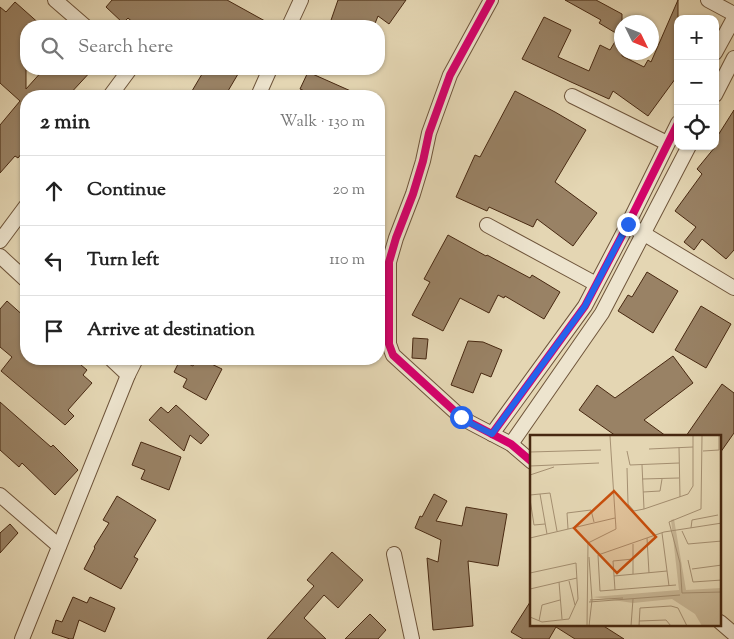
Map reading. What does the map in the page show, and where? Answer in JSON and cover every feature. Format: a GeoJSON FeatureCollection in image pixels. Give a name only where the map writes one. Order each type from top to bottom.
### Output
{"type":"FeatureCollection","features":[{"type":"Feature","properties":{"kind":"street"},"geometry":{"type":"LineString","coordinates":[[55,0],[78,20]]}},
{"type":"Feature","properties":{"kind":"street"},"geometry":{"type":"LineString","coordinates":[[292,20],[301,0]]}},
{"type":"Feature","properties":{"kind":"street"},"geometry":{"type":"LineString","coordinates":[[491,0],[450,75],[429,133],[413,194],[396,238],[389,262],[389,344],[394,355],[461,417],[511,444],[530,460]]}},
{"type":"Feature","properties":{"kind":"street"},"geometry":{"type":"LineString","coordinates":[[708,0],[734,14]]}},
{"type":"Feature","properties":{"kind":"street"},"geometry":{"type":"LineString","coordinates":[[719,46],[734,18]]}},
{"type":"Feature","properties":{"kind":"street"},"geometry":{"type":"LineString","coordinates":[[719,87],[734,58]]}},
{"type":"Feature","properties":{"kind":"street"},"geometry":{"type":"LineString","coordinates":[[114,90],[126,75]]}},
{"type":"Feature","properties":{"kind":"street"},"geometry":{"type":"LineString","coordinates":[[261,90],[267,75]]}},
{"type":"Feature","properties":{"kind":"street"},"geometry":{"type":"LineString","coordinates":[[572,96],[667,143]]}},
{"type":"Feature","properties":{"kind":"street"},"geometry":{"type":"LineString","coordinates":[[492,434],[585,306],[674,130]]}},
{"type":"Feature","properties":{"kind":"street"},"geometry":{"type":"LineString","coordinates":[[511,444],[602,313],[687,150]]}},
{"type":"Feature","properties":{"kind":"street"},"geometry":{"type":"LineString","coordinates":[[0,241],[20,214]]}},
{"type":"Feature","properties":{"kind":"street"},"geometry":{"type":"LineString","coordinates":[[628,224],[734,288]]}},
{"type":"Feature","properties":{"kind":"street"},"geometry":{"type":"LineString","coordinates":[[487,226],[596,284]]}},
{"type":"Feature","properties":{"kind":"street"},"geometry":{"type":"LineString","coordinates":[[0,256],[20,274]]}},
{"type":"Feature","properties":{"kind":"street"},"geometry":{"type":"LineString","coordinates":[[117,365],[128,375]]}},
{"type":"Feature","properties":{"kind":"street"},"geometry":{"type":"LineString","coordinates":[[22,639],[133,365]]}},
{"type":"Feature","properties":{"kind":"street"},"geometry":{"type":"LineString","coordinates":[[0,495],[59,546]]}},
{"type":"Feature","properties":{"kind":"street"},"geometry":{"type":"LineString","coordinates":[[394,554],[412,639]]}},
{"type":"Feature","properties":{"kind":"street"},"geometry":{"type":"LineString","coordinates":[[722,624],[734,634]]}},
{"type":"Feature","properties":{"kind":"building"},"geometry":{"type":"Polygon","coordinates":[[[112,0],[227,0],[263,20],[130,20],[128,18],[120,20],[106,7],[112,0]]]}},
{"type":"Feature","properties":{"kind":"building"},"geometry":{"type":"Polygon","coordinates":[[[338,0],[406,0],[389,24],[378,16],[376,20],[331,20],[338,0]]]}},
{"type":"Feature","properties":{"kind":"building"},"geometry":{"type":"Polygon","coordinates":[[[565,0],[596,0],[622,14],[614,15],[614,32],[599,23],[601,20],[565,0]]]}},
{"type":"Feature","properties":{"kind":"building"},"geometry":{"type":"Polygon","coordinates":[[[678,0],[678,15],[674,15],[674,80],[648,116],[613,91],[609,99],[522,59],[544,17],[571,30],[558,57],[589,71],[600,45],[610,50],[614,43],[614,60],[630,60],[644,67],[648,60],[651,62],[652,60],[659,60],[659,44],[678,0]]]}},
{"type":"Feature","properties":{"kind":"building"},"geometry":{"type":"Polygon","coordinates":[[[15,2],[35,20],[20,20],[20,75],[26,75],[26,89],[39,75],[87,75],[74,90],[20,90],[20,101],[0,83],[0,7],[6,12],[15,2]]]}},
{"type":"Feature","properties":{"kind":"building"},"geometry":{"type":"Polygon","coordinates":[[[201,75],[237,75],[229,90],[193,90],[201,75]]]}},
{"type":"Feature","properties":{"kind":"building"},"geometry":{"type":"Polygon","coordinates":[[[307,75],[315,75],[348,90],[302,90],[300,89],[307,75]]]}},
{"type":"Feature","properties":{"kind":"building"},"geometry":{"type":"Polygon","coordinates":[[[515,91],[586,130],[555,182],[597,213],[573,246],[537,219],[533,227],[489,207],[487,211],[456,197],[475,155],[480,157],[515,91]]]}},
{"type":"Feature","properties":{"kind":"building"},"geometry":{"type":"Polygon","coordinates":[[[20,101],[20,156],[18,158],[15,156],[0,173],[0,125],[20,101]]]}},
{"type":"Feature","properties":{"kind":"building"},"geometry":{"type":"Polygon","coordinates":[[[734,110],[734,250],[726,259],[702,239],[694,250],[684,242],[696,227],[675,211],[702,174],[697,169],[713,150],[719,150],[719,134],[734,110]]]}},
{"type":"Feature","properties":{"kind":"building"},"geometry":{"type":"Polygon","coordinates":[[[448,235],[530,278],[532,275],[560,292],[544,319],[505,296],[504,298],[498,295],[489,313],[460,298],[443,331],[412,315],[430,282],[424,279],[448,235]]]}},
{"type":"Feature","properties":{"kind":"building"},"geometry":{"type":"Polygon","coordinates":[[[647,272],[678,291],[653,333],[618,311],[628,295],[632,297],[647,272]]]}},
{"type":"Feature","properties":{"kind":"building"},"geometry":{"type":"Polygon","coordinates":[[[7,301],[20,313],[20,365],[81,365],[87,370],[83,375],[92,383],[68,410],[74,416],[65,425],[1,371],[12,357],[0,347],[0,309],[7,301]]]}},
{"type":"Feature","properties":{"kind":"building"},"geometry":{"type":"Polygon","coordinates":[[[701,306],[731,324],[706,368],[675,350],[701,306]]]}},
{"type":"Feature","properties":{"kind":"building"},"geometry":{"type":"Polygon","coordinates":[[[413,338],[428,339],[426,359],[412,358],[413,338]]]}},
{"type":"Feature","properties":{"kind":"building"},"geometry":{"type":"Polygon","coordinates":[[[468,341],[483,342],[502,350],[491,377],[481,373],[473,393],[451,385],[468,341]]]}},
{"type":"Feature","properties":{"kind":"building"},"geometry":{"type":"Polygon","coordinates":[[[673,356],[693,383],[644,420],[665,435],[615,435],[579,410],[597,385],[615,398],[673,356]]]}},
{"type":"Feature","properties":{"kind":"building"},"geometry":{"type":"Polygon","coordinates":[[[178,365],[214,365],[222,369],[206,400],[183,387],[187,379],[174,372],[178,365]]]}},
{"type":"Feature","properties":{"kind":"building"},"geometry":{"type":"Polygon","coordinates":[[[722,384],[734,393],[734,433],[722,450],[722,435],[687,435],[722,384]]]}},
{"type":"Feature","properties":{"kind":"building"},"geometry":{"type":"Polygon","coordinates":[[[0,402],[51,447],[53,445],[78,470],[55,495],[22,463],[19,467],[0,450],[0,402]]]}},
{"type":"Feature","properties":{"kind":"building"},"geometry":{"type":"Polygon","coordinates":[[[176,405],[209,435],[201,444],[190,435],[184,451],[149,420],[161,407],[168,413],[176,405]]]}},
{"type":"Feature","properties":{"kind":"building"},"geometry":{"type":"Polygon","coordinates":[[[141,442],[181,457],[169,490],[141,479],[145,470],[132,465],[141,442]]]}},
{"type":"Feature","properties":{"kind":"building"},"geometry":{"type":"Polygon","coordinates":[[[434,494],[447,501],[436,521],[462,526],[466,507],[507,514],[498,566],[468,561],[473,626],[433,630],[427,558],[438,562],[441,540],[415,528],[434,494]]]}},
{"type":"Feature","properties":{"kind":"building"},"geometry":{"type":"Polygon","coordinates":[[[117,496],[156,520],[134,557],[138,559],[121,589],[84,569],[94,547],[109,523],[103,520],[117,496]]]}},
{"type":"Feature","properties":{"kind":"building"},"geometry":{"type":"Polygon","coordinates":[[[10,524],[18,533],[0,553],[0,533],[10,524]]]}},
{"type":"Feature","properties":{"kind":"building"},"geometry":{"type":"Polygon","coordinates":[[[332,552],[363,580],[338,608],[324,595],[304,618],[326,639],[267,639],[314,586],[307,580],[332,552]]]}},
{"type":"Feature","properties":{"kind":"building"},"geometry":{"type":"Polygon","coordinates":[[[73,597],[87,603],[90,597],[115,608],[105,632],[79,620],[73,639],[52,633],[56,620],[62,622],[73,597]]]}},
{"type":"Feature","properties":{"kind":"building"},"geometry":{"type":"Polygon","coordinates":[[[530,602],[530,626],[604,626],[624,639],[575,639],[556,627],[549,639],[523,639],[511,632],[530,602]]]}},
{"type":"Feature","properties":{"kind":"building"},"geometry":{"type":"Polygon","coordinates":[[[370,614],[386,630],[378,639],[345,639],[370,614]]]}},
{"type":"Feature","properties":{"kind":"cycle path"},"geometry":{"type":"LineString","coordinates":[[491,0],[450,75],[429,133],[413,194],[396,238],[389,262],[389,344],[393,355],[461,417],[511,444],[530,460]]}},
{"type":"Feature","properties":{"kind":"cycle path"},"geometry":{"type":"LineString","coordinates":[[492,434],[585,306],[674,131]]}},
{"type":"Feature","properties":{"kind":"route"},"geometry":{"type":"LineString","coordinates":[[461,417],[492,434],[585,306],[628,224]]}}]}
